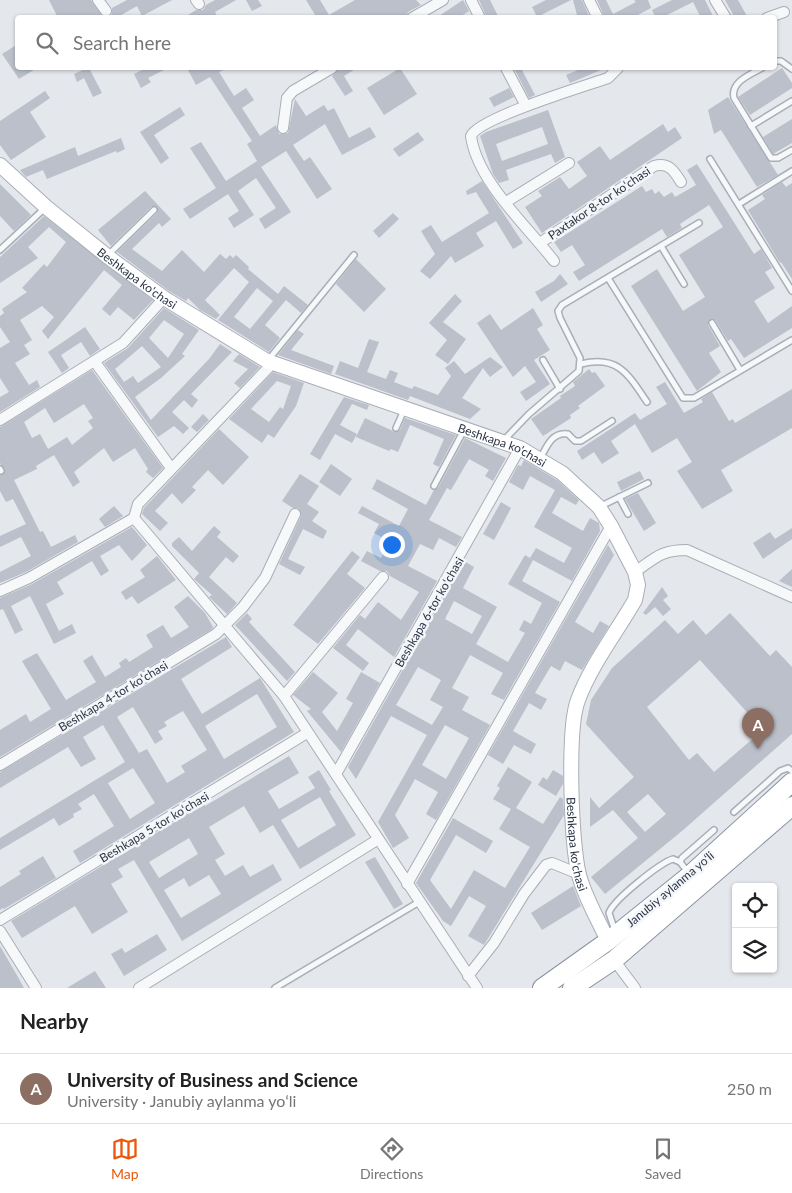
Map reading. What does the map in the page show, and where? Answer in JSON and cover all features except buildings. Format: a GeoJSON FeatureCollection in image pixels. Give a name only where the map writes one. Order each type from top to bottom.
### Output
{"type":"FeatureCollection","features":[{"type":"Feature","properties":{"kind":"highway","name":"Janubiy aylanma yoʻli"},"geometry":{"type":"LineString","coordinates":[[542,988],[612,938],[685,868],[792,782]]}},
{"type":"Feature","properties":{"kind":"highway","name":"Janubiy aylanma yoʻli"},"geometry":{"type":"LineString","coordinates":[[572,988],[614,960],[792,806]]}},
{"type":"Feature","properties":{"kind":"street"},"geometry":{"type":"LineString","coordinates":[[98,0],[106,11]]}},
{"type":"Feature","properties":{"kind":"street"},"geometry":{"type":"LineString","coordinates":[[415,15],[428,3],[443,0]]}},
{"type":"Feature","properties":{"kind":"street"},"geometry":{"type":"LineString","coordinates":[[471,0],[478,15]]}},
{"type":"Feature","properties":{"kind":"street"},"geometry":{"type":"LineString","coordinates":[[589,0],[596,15]]}},
{"type":"Feature","properties":{"kind":"street"},"geometry":{"type":"LineString","coordinates":[[715,0],[724,15]]}},
{"type":"Feature","properties":{"kind":"street"},"geometry":{"type":"LineString","coordinates":[[776,15],[784,12]]}},
{"type":"Feature","properties":{"kind":"street"},"geometry":{"type":"LineString","coordinates":[[283,128],[287,98],[329,70]]}},
{"type":"Feature","properties":{"kind":"street"},"geometry":{"type":"LineString","coordinates":[[507,70],[526,106]]}},
{"type":"Feature","properties":{"kind":"street","name":"Paxtakor 8-tor koʻchasi"},"geometry":{"type":"LineString","coordinates":[[554,261],[483,171],[471,136],[477,128],[526,106],[608,78],[616,70]]}},
{"type":"Feature","properties":{"kind":"street"},"geometry":{"type":"LineString","coordinates":[[506,202],[569,163]]}},
{"type":"Feature","properties":{"kind":"street","name":"Beshkapa ko'chasi"},"geometry":{"type":"LineString","coordinates":[[0,165],[46,208],[164,298],[270,362],[404,410],[520,448],[562,473],[599,507],[635,572],[638,585],[635,600],[585,683],[576,702],[571,758],[578,874],[586,896],[612,938]]}},
{"type":"Feature","properties":{"kind":"street","name":"Paxtakor 8-tor koʻchasi"},"geometry":{"type":"LineString","coordinates":[[540,243],[654,166],[662,165],[672,169],[681,182]]}},
{"type":"Feature","properties":{"kind":"street"},"geometry":{"type":"LineString","coordinates":[[0,420],[123,343],[164,298]]}},
{"type":"Feature","properties":{"kind":"street"},"geometry":{"type":"LineString","coordinates":[[95,362],[171,468]]}},
{"type":"Feature","properties":{"kind":"street"},"geometry":{"type":"LineString","coordinates":[[0,591],[29,578],[134,518],[138,504],[270,362]]}},
{"type":"Feature","properties":{"kind":"street","name":"Beshkapa 6-tor koʻchasi"},"geometry":{"type":"LineString","coordinates":[[336,774],[520,448]]}},
{"type":"Feature","properties":{"kind":"street","name":"Beshkapa 4-tor koʻchasi"},"geometry":{"type":"LineString","coordinates":[[0,765],[216,634],[242,607],[264,578],[295,514]]}},
{"type":"Feature","properties":{"kind":"street"},"geometry":{"type":"LineString","coordinates":[[134,518],[284,696],[477,988]]}},
{"type":"Feature","properties":{"kind":"street"},"geometry":{"type":"LineString","coordinates":[[407,884],[611,526]]}},
{"type":"Feature","properties":{"kind":"street"},"geometry":{"type":"LineString","coordinates":[[635,572],[656,557],[670,550],[686,550],[791,595]]}},
{"type":"Feature","properties":{"kind":"street"},"geometry":{"type":"LineString","coordinates":[[284,696],[383,576]]}},
{"type":"Feature","properties":{"kind":"street","name":"Beshkapa 5-tor koʻchasi"},"geometry":{"type":"LineString","coordinates":[[0,920],[307,733]]}},
{"type":"Feature","properties":{"kind":"street"},"geometry":{"type":"LineString","coordinates":[[139,988],[378,840]]}},
{"type":"Feature","properties":{"kind":"street"},"geometry":{"type":"LineString","coordinates":[[468,976],[494,943],[524,894],[546,865],[552,863],[578,874]]}},
{"type":"Feature","properties":{"kind":"street"},"geometry":{"type":"LineString","coordinates":[[0,930],[36,988]]}},
{"type":"Feature","properties":{"kind":"street"},"geometry":{"type":"LineString","coordinates":[[614,960],[635,988]]}},
{"type":"Feature","properties":{"kind":"lane"},"geometry":{"type":"LineString","coordinates":[[777,61],[781,61],[792,69]]}},
{"type":"Feature","properties":{"kind":"lane"},"geometry":{"type":"LineString","coordinates":[[759,70],[740,81],[732,93],[771,158],[778,158],[792,150]]}},
{"type":"Feature","properties":{"kind":"lane"},"geometry":{"type":"LineString","coordinates":[[751,126],[792,100]]}},
{"type":"Feature","properties":{"kind":"lane"},"geometry":{"type":"LineString","coordinates":[[710,158],[792,291]]}},
{"type":"Feature","properties":{"kind":"lane"},"geometry":{"type":"LineString","coordinates":[[739,204],[792,171]]}},
{"type":"Feature","properties":{"kind":"lane"},"geometry":{"type":"LineString","coordinates":[[0,250],[46,208]]}},
{"type":"Feature","properties":{"kind":"lane"},"geometry":{"type":"LineString","coordinates":[[107,256],[154,210]]}},
{"type":"Feature","properties":{"kind":"lane"},"geometry":{"type":"LineString","coordinates":[[501,443],[529,414],[575,377],[581,364],[558,311],[562,305],[699,224]]}},
{"type":"Feature","properties":{"kind":"lane"},"geometry":{"type":"LineString","coordinates":[[661,246],[684,284]]}},
{"type":"Feature","properties":{"kind":"lane"},"geometry":{"type":"LineString","coordinates":[[270,362],[354,255]]}},
{"type":"Feature","properties":{"kind":"lane"},"geometry":{"type":"LineString","coordinates":[[608,278],[683,398],[694,398],[792,340]]}},
{"type":"Feature","properties":{"kind":"lane"},"geometry":{"type":"LineString","coordinates":[[712,323],[740,370]]}},
{"type":"Feature","properties":{"kind":"lane"},"geometry":{"type":"LineString","coordinates":[[543,360],[560,389]]}},
{"type":"Feature","properties":{"kind":"lane"},"geometry":{"type":"LineString","coordinates":[[581,364],[602,362],[623,369],[646,402]]}},
{"type":"Feature","properties":{"kind":"lane"},"geometry":{"type":"LineString","coordinates":[[396,428],[404,410]]}},
{"type":"Feature","properties":{"kind":"lane"},"geometry":{"type":"LineString","coordinates":[[540,460],[551,440],[556,436],[568,434],[575,441],[581,441],[612,421]]}},
{"type":"Feature","properties":{"kind":"lane"},"geometry":{"type":"LineString","coordinates":[[434,486],[464,430]]}},
{"type":"Feature","properties":{"kind":"lane"},"geometry":{"type":"LineString","coordinates":[[599,507],[648,482]]}},
{"type":"Feature","properties":{"kind":"lane"},"geometry":{"type":"LineString","coordinates":[[619,497],[628,514]]}},
{"type":"Feature","properties":{"kind":"lane"},"geometry":{"type":"LineString","coordinates":[[734,812],[780,771],[788,768],[792,771]]}},
{"type":"Feature","properties":{"kind":"lane"},"geometry":{"type":"LineString","coordinates":[[612,938],[610,908],[663,864],[673,859],[685,868],[714,830]]}},
{"type":"Feature","properties":{"kind":"lane"},"geometry":{"type":"LineString","coordinates":[[275,988],[419,902]]}},
{"type":"Feature","properties":{"kind":"place","name":"University of Business and Science"},"geometry":{"type":"Point","coordinates":[758,749]}}]}
